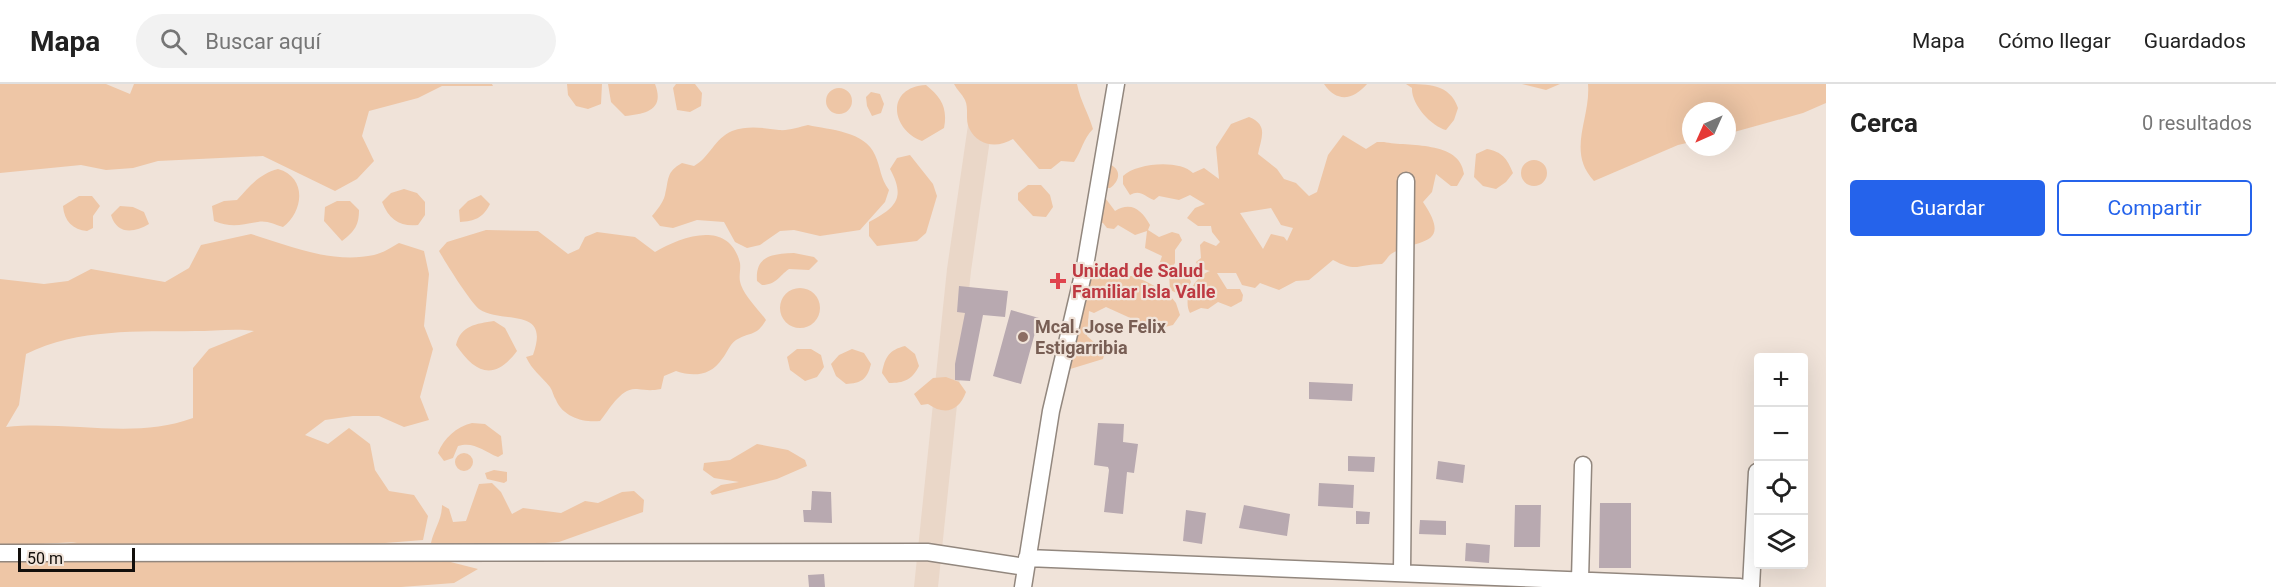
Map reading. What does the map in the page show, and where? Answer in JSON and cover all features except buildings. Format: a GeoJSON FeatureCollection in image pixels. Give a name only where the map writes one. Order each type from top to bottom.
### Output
{"type":"FeatureCollection","features":[{"type":"Feature","properties":{"kind":"street"},"geometry":{"type":"LineString","coordinates":[[1023,587],[1051,411],[1084,266],[1116,84]]}},
{"type":"Feature","properties":{"kind":"street"},"geometry":{"type":"LineString","coordinates":[[1402,572],[1407,181]]}},
{"type":"Feature","properties":{"kind":"street"},"geometry":{"type":"LineString","coordinates":[[1580,580],[1583,465]]}},
{"type":"Feature","properties":{"kind":"street"},"geometry":{"type":"LineString","coordinates":[[1751,587],[1755,515]]}},
{"type":"Feature","properties":{"kind":"street"},"geometry":{"type":"LineString","coordinates":[[0,553],[927,552],[1027,563],[1402,572],[1740,587]]}},
{"type":"Feature","properties":{"kind":"shaded area"},"geometry":{"type":"Polygon","coordinates":[[[0,84],[106,84],[130,94],[134,84],[492,84],[493,86],[442,86],[418,98],[369,111],[362,136],[374,161],[357,179],[335,191],[263,156],[158,161],[133,168],[106,170],[81,165],[0,173],[0,84]]]}},
{"type":"Feature","properties":{"kind":"shaded area"},"geometry":{"type":"Polygon","coordinates":[[[567,84],[602,84],[601,104],[588,109],[576,106],[568,95],[567,84]]]}},
{"type":"Feature","properties":{"kind":"shaded area"},"geometry":{"type":"Polygon","coordinates":[[[608,84],[655,84],[657,100],[652,109],[646,112],[625,116],[611,102],[608,84]]]}},
{"type":"Feature","properties":{"kind":"shaded area"},"geometry":{"type":"Polygon","coordinates":[[[676,84],[695,84],[702,93],[701,106],[690,112],[677,110],[673,88],[676,84]]]}},
{"type":"Feature","properties":{"kind":"shaded area"},"geometry":{"type":"Polygon","coordinates":[[[954,84],[1077,84],[1093,129],[1074,162],[1061,161],[1051,169],[1039,169],[1013,139],[1001,144],[989,144],[973,134],[968,125],[965,100],[954,84]]]}},
{"type":"Feature","properties":{"kind":"shaded area"},"geometry":{"type":"Polygon","coordinates":[[[974,84],[998,84],[971,271],[938,587],[914,587],[947,269],[974,84]]]}},
{"type":"Feature","properties":{"kind":"shaded area"},"geometry":{"type":"Polygon","coordinates":[[[1324,84],[1367,84],[1351,96],[1340,97],[1324,84]]]}},
{"type":"Feature","properties":{"kind":"shaded area"},"geometry":{"type":"Polygon","coordinates":[[[1406,84],[1430,85],[1450,94],[1458,108],[1454,120],[1446,130],[1434,124],[1423,114],[1415,101],[1412,88],[1406,84]]]}},
{"type":"Feature","properties":{"kind":"shaded area"},"geometry":{"type":"Polygon","coordinates":[[[1522,84],[1560,84],[1546,90],[1522,84]]]}},
{"type":"Feature","properties":{"kind":"shaded area"},"geometry":{"type":"Polygon","coordinates":[[[1588,84],[1826,84],[1826,103],[1803,113],[1736,132],[1736,102],[1682,102],[1682,144],[1594,181],[1586,170],[1581,146],[1588,84]]]}},
{"type":"Feature","properties":{"kind":"shaded area"},"geometry":{"type":"Polygon","coordinates":[[[926,85],[936,94],[942,104],[945,121],[944,128],[922,141],[911,135],[904,127],[897,109],[904,93],[913,87],[926,85]]]}},
{"type":"Feature","properties":{"kind":"shaded area"},"geometry":{"type":"Polygon","coordinates":[[[839,88],[848,92],[852,101],[848,110],[839,114],[830,110],[826,101],[830,92],[839,88]]]}},
{"type":"Feature","properties":{"kind":"shaded area"},"geometry":{"type":"Polygon","coordinates":[[[871,92],[880,94],[884,104],[881,113],[872,116],[866,97],[871,92]]]}},
{"type":"Feature","properties":{"kind":"shaded area"},"geometry":{"type":"Polygon","coordinates":[[[1249,117],[1255,120],[1262,132],[1258,154],[1277,169],[1284,179],[1296,183],[1309,196],[1317,192],[1328,155],[1343,135],[1366,149],[1377,142],[1384,142],[1443,150],[1453,155],[1460,163],[1464,174],[1457,186],[1451,186],[1436,174],[1432,192],[1423,202],[1432,217],[1435,227],[1433,234],[1420,243],[1391,254],[1382,264],[1353,267],[1333,260],[1309,280],[1296,281],[1279,290],[1260,283],[1255,288],[1242,285],[1236,273],[1217,273],[1227,289],[1240,289],[1243,295],[1242,301],[1231,307],[1218,302],[1208,309],[1201,308],[1190,313],[1188,301],[1191,289],[1199,278],[1210,271],[1199,268],[1196,262],[1201,258],[1200,245],[1204,241],[1216,246],[1220,242],[1212,232],[1211,226],[1198,226],[1187,218],[1195,208],[1205,204],[1190,195],[1179,200],[1159,196],[1154,200],[1139,193],[1130,195],[1123,184],[1123,176],[1137,168],[1168,164],[1193,173],[1204,168],[1219,179],[1216,147],[1231,124],[1249,117]],[[1271,208],[1240,213],[1263,249],[1271,234],[1284,237],[1287,241],[1293,228],[1281,225],[1271,208]]]}},
{"type":"Feature","properties":{"kind":"shaded area"},"geometry":{"type":"Polygon","coordinates":[[[808,125],[855,136],[870,147],[875,155],[889,190],[885,202],[860,230],[820,236],[794,230],[780,231],[760,245],[747,248],[735,242],[724,222],[697,220],[673,228],[660,226],[652,216],[663,201],[669,176],[673,170],[682,163],[694,166],[726,134],[744,128],[782,130],[808,125]]]}},
{"type":"Feature","properties":{"kind":"shaded area"},"geometry":{"type":"Polygon","coordinates":[[[1487,149],[1503,156],[1513,173],[1496,189],[1483,186],[1474,177],[1476,154],[1487,149]]]}},
{"type":"Feature","properties":{"kind":"shaded area"},"geometry":{"type":"Polygon","coordinates":[[[910,155],[933,184],[937,196],[926,233],[917,241],[877,246],[869,236],[869,222],[886,212],[896,201],[897,188],[890,169],[897,158],[910,155]]]}},
{"type":"Feature","properties":{"kind":"shaded area"},"geometry":{"type":"Polygon","coordinates":[[[1534,160],[1543,164],[1547,173],[1543,182],[1534,186],[1525,182],[1521,173],[1525,164],[1534,160]]]}},
{"type":"Feature","properties":{"kind":"shaded area"},"geometry":{"type":"Polygon","coordinates":[[[1109,164],[1118,172],[1118,179],[1110,188],[1102,188],[1109,164]]]}},
{"type":"Feature","properties":{"kind":"shaded area"},"geometry":{"type":"Polygon","coordinates":[[[278,169],[294,179],[299,195],[295,212],[283,227],[264,222],[231,225],[214,221],[212,206],[224,201],[237,200],[260,177],[278,169]]]}},
{"type":"Feature","properties":{"kind":"shaded area"},"geometry":{"type":"Polygon","coordinates":[[[1028,185],[1041,185],[1050,195],[1053,207],[1046,217],[1033,216],[1018,200],[1018,193],[1028,185]]]}},
{"type":"Feature","properties":{"kind":"shaded area"},"geometry":{"type":"Polygon","coordinates":[[[404,189],[417,193],[425,202],[425,215],[418,225],[406,225],[396,221],[382,202],[391,193],[404,189]]]}},
{"type":"Feature","properties":{"kind":"shaded area"},"geometry":{"type":"Polygon","coordinates":[[[481,195],[490,204],[484,213],[474,220],[460,222],[459,210],[468,201],[481,195]]]}},
{"type":"Feature","properties":{"kind":"shaded area"},"geometry":{"type":"Polygon","coordinates":[[[1103,195],[1115,211],[1131,207],[1140,211],[1150,225],[1148,230],[1159,237],[1172,232],[1179,234],[1182,240],[1175,250],[1175,263],[1170,271],[1180,267],[1186,270],[1191,282],[1188,288],[1177,293],[1170,290],[1169,274],[1162,273],[1158,268],[1162,256],[1145,248],[1147,231],[1135,235],[1118,225],[1114,229],[1107,228],[1103,223],[1097,222],[1103,195]]]}},
{"type":"Feature","properties":{"kind":"shaded area"},"geometry":{"type":"Polygon","coordinates":[[[79,196],[92,196],[100,206],[93,216],[93,228],[87,231],[77,229],[65,216],[63,206],[79,196]]]}},
{"type":"Feature","properties":{"kind":"shaded area"},"geometry":{"type":"Polygon","coordinates":[[[337,201],[350,201],[359,210],[355,227],[342,241],[324,221],[325,207],[337,201]]]}},
{"type":"Feature","properties":{"kind":"shaded area"},"geometry":{"type":"Polygon","coordinates":[[[120,206],[133,207],[144,212],[149,224],[132,230],[117,226],[111,215],[120,206]]]}},
{"type":"Feature","properties":{"kind":"shaded area"},"geometry":{"type":"Polygon","coordinates":[[[486,230],[538,231],[568,254],[579,249],[585,237],[597,232],[635,237],[655,252],[690,237],[715,236],[726,240],[734,249],[740,263],[743,290],[766,320],[756,331],[734,342],[713,369],[701,374],[676,371],[664,376],[661,389],[631,389],[621,395],[600,421],[581,420],[569,415],[559,406],[550,387],[526,357],[533,355],[537,339],[535,329],[530,323],[521,319],[489,314],[479,309],[464,291],[439,251],[447,242],[486,230]]]}},
{"type":"Feature","properties":{"kind":"shaded area"},"geometry":{"type":"Polygon","coordinates":[[[251,234],[311,252],[343,257],[374,255],[399,243],[424,251],[429,274],[424,326],[433,349],[420,397],[429,420],[404,427],[379,416],[353,416],[325,420],[305,435],[328,444],[349,428],[370,444],[375,470],[389,491],[414,495],[428,516],[423,540],[360,545],[427,556],[478,569],[454,583],[401,587],[0,587],[0,557],[3,555],[77,542],[0,546],[0,279],[44,284],[68,281],[91,269],[165,282],[189,268],[201,245],[251,234]],[[254,331],[109,333],[46,346],[26,354],[19,405],[6,427],[148,428],[193,418],[193,368],[209,349],[254,331]]]}},
{"type":"Feature","properties":{"kind":"shaded area"},"geometry":{"type":"Polygon","coordinates":[[[794,253],[814,257],[818,261],[809,270],[789,269],[771,283],[762,285],[757,281],[757,272],[762,261],[773,255],[794,253]]]}},
{"type":"Feature","properties":{"kind":"shaded area"},"geometry":{"type":"Polygon","coordinates":[[[1091,270],[1110,270],[1120,276],[1133,276],[1145,281],[1168,293],[1176,303],[1180,315],[1173,325],[1161,328],[1148,326],[1106,307],[1094,313],[1089,311],[1087,336],[1105,352],[1103,359],[1067,370],[1091,270]]]}},
{"type":"Feature","properties":{"kind":"shaded area"},"geometry":{"type":"Polygon","coordinates":[[[800,288],[814,294],[820,308],[814,322],[800,328],[786,322],[780,308],[786,294],[800,288]]]}},
{"type":"Feature","properties":{"kind":"shaded area"},"geometry":{"type":"Polygon","coordinates":[[[494,321],[505,328],[517,351],[500,367],[485,370],[470,362],[456,345],[465,329],[494,321]]]}},
{"type":"Feature","properties":{"kind":"shaded area"},"geometry":{"type":"Polygon","coordinates":[[[905,346],[915,354],[919,366],[907,380],[889,383],[882,373],[886,358],[891,352],[905,346]]]}},
{"type":"Feature","properties":{"kind":"shaded area"},"geometry":{"type":"Polygon","coordinates":[[[797,349],[811,349],[821,355],[824,367],[817,377],[805,381],[790,370],[787,357],[797,349]]]}},
{"type":"Feature","properties":{"kind":"shaded area"},"geometry":{"type":"Polygon","coordinates":[[[852,349],[864,353],[871,364],[863,380],[846,384],[836,376],[831,364],[839,355],[852,349]]]}},
{"type":"Feature","properties":{"kind":"shaded area"},"geometry":{"type":"Polygon","coordinates":[[[946,377],[959,382],[966,392],[960,404],[951,410],[940,410],[928,404],[921,405],[914,394],[933,378],[946,377]]]}},
{"type":"Feature","properties":{"kind":"shaded area"},"geometry":{"type":"Polygon","coordinates":[[[472,423],[485,424],[501,436],[503,454],[498,457],[474,446],[464,445],[458,446],[453,458],[444,461],[438,453],[444,443],[456,430],[472,423]]]}},
{"type":"Feature","properties":{"kind":"shaded area"},"geometry":{"type":"Polygon","coordinates":[[[757,444],[788,450],[805,460],[807,466],[777,479],[712,495],[710,492],[721,485],[739,482],[714,478],[703,470],[704,463],[730,460],[757,444]]]}},
{"type":"Feature","properties":{"kind":"shaded area"},"geometry":{"type":"Polygon","coordinates":[[[464,453],[472,458],[473,462],[468,470],[464,471],[456,466],[455,462],[460,454],[464,453]]]}},
{"type":"Feature","properties":{"kind":"shaded area"},"geometry":{"type":"Polygon","coordinates":[[[494,470],[507,472],[507,481],[504,483],[487,479],[485,473],[494,470]]]}},
{"type":"Feature","properties":{"kind":"shaded area"},"geometry":{"type":"Polygon","coordinates":[[[492,483],[501,492],[512,514],[523,508],[561,513],[585,501],[598,503],[622,492],[634,491],[644,500],[643,512],[559,542],[532,544],[495,553],[431,543],[441,515],[442,505],[449,509],[453,522],[466,521],[479,484],[492,483]]]}},
{"type":"Feature","properties":{"kind":"place","name":"Unidad de Salud Familiar Isla Valle"},"geometry":{"type":"Point","coordinates":[1058,281]}},
{"type":"Feature","properties":{"kind":"place","name":"Mcal. Jose Felix Estigarribia"},"geometry":{"type":"Point","coordinates":[1023,337]}}]}
